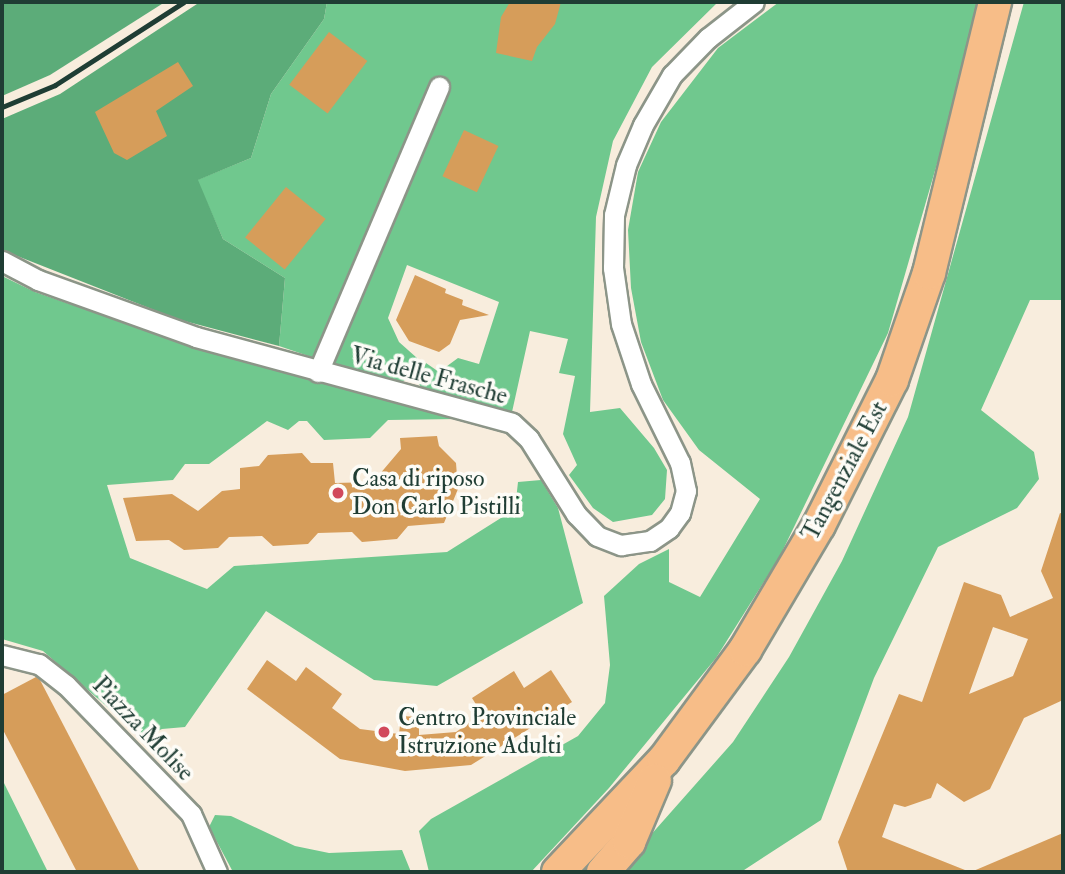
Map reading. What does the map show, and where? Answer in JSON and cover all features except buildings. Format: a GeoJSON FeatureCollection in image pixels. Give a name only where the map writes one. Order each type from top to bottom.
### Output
{"type":"FeatureCollection","features":[{"type":"Feature","properties":{"kind":"main road","name":"Tangenziale Est"},"geometry":{"type":"LineString","coordinates":[[558,872],[664,760],[745,650],[819,525],[892,380],[929,273],[995,2]]}},
{"type":"Feature","properties":{"kind":"main road"},"geometry":{"type":"LineString","coordinates":[[603,872],[629,842],[664,760]]}},
{"type":"Feature","properties":{"kind":"street","name":"Via delle Frasche"},"geometry":{"type":"LineString","coordinates":[[2,261],[38,280],[183,332],[318,372],[512,424],[529,439],[576,514],[597,536],[621,545],[650,541],[669,528],[686,491],[680,463],[641,384],[621,324],[613,268],[614,215],[626,165],[643,125],[672,75],[708,38],[754,2]]}},
{"type":"Feature","properties":{"kind":"street","name":"Via delle Frasche"},"geometry":{"type":"LineString","coordinates":[[318,372],[439,88]]}},
{"type":"Feature","properties":{"kind":"street","name":"Piazza Molise"},"geometry":{"type":"LineString","coordinates":[[2,655],[39,664],[66,685],[191,814],[217,872]]}},
{"type":"Feature","properties":{"kind":"green space"},"geometry":{"type":"Polygon","coordinates":[[[2,2],[165,2],[50,75],[2,96],[2,2]]]}},
{"type":"Feature","properties":{"kind":"green space"},"geometry":{"type":"Polygon","coordinates":[[[200,2],[327,2],[324,19],[271,94],[251,158],[198,180],[223,239],[285,278],[279,346],[177,319],[2,250],[2,119],[60,94],[200,2]]]}},
{"type":"Feature","properties":{"kind":"green space"},"geometry":{"type":"Polygon","coordinates":[[[327,2],[718,2],[652,67],[613,141],[596,217],[590,412],[620,408],[654,448],[667,470],[665,499],[652,515],[613,522],[593,508],[569,475],[577,465],[563,434],[575,376],[559,373],[568,339],[530,331],[512,412],[423,392],[417,379],[426,363],[439,372],[458,358],[479,364],[499,302],[407,265],[388,318],[399,342],[417,358],[410,376],[397,386],[279,346],[285,278],[223,239],[197,180],[251,158],[271,94],[324,19],[327,2]]]}},
{"type":"Feature","properties":{"kind":"green space"},"geometry":{"type":"Polygon","coordinates":[[[779,2],[978,2],[943,143],[888,333],[779,558],[716,658],[609,788],[531,872],[429,872],[419,831],[431,819],[578,736],[605,703],[610,665],[604,596],[639,564],[669,549],[669,582],[700,597],[760,499],[699,450],[663,400],[641,342],[631,288],[628,230],[638,172],[661,122],[718,48],[779,2]]]}},
{"type":"Feature","properties":{"kind":"green space"},"geometry":{"type":"Polygon","coordinates":[[[1024,2],[1063,2],[1063,300],[1030,300],[981,410],[1034,452],[1039,479],[1017,508],[938,547],[874,678],[821,820],[741,872],[618,872],[733,742],[789,657],[842,561],[908,417],[1024,2]]]}},
{"type":"Feature","properties":{"kind":"green space"},"geometry":{"type":"Polygon","coordinates":[[[2,276],[35,292],[197,348],[458,419],[388,420],[370,438],[324,440],[307,421],[299,421],[288,430],[267,421],[209,464],[185,464],[173,480],[107,485],[130,558],[207,589],[234,566],[447,552],[515,509],[518,482],[541,480],[558,508],[583,603],[437,686],[374,680],[266,611],[185,727],[162,729],[143,738],[43,651],[2,639],[2,276]]]}},
{"type":"Feature","properties":{"kind":"green space"},"geometry":{"type":"Polygon","coordinates":[[[2,779],[42,860],[48,872],[2,872],[2,779]]]}},
{"type":"Feature","properties":{"kind":"green space"},"geometry":{"type":"Polygon","coordinates":[[[215,815],[231,816],[295,846],[329,853],[402,850],[411,872],[233,872],[209,827],[215,815]]]}},
{"type":"Feature","properties":{"kind":"railway"},"geometry":{"type":"LineString","coordinates":[[2,107],[55,85],[184,2]]}},
{"type":"Feature","properties":{"kind":"place","name":"Casa di riposo Don Carlo Pistilli"},"geometry":{"type":"Point","coordinates":[338,493]}},
{"type":"Feature","properties":{"kind":"place","name":"Centro Provinciale Istruzione Adulti"},"geometry":{"type":"Point","coordinates":[384,732]}}]}
